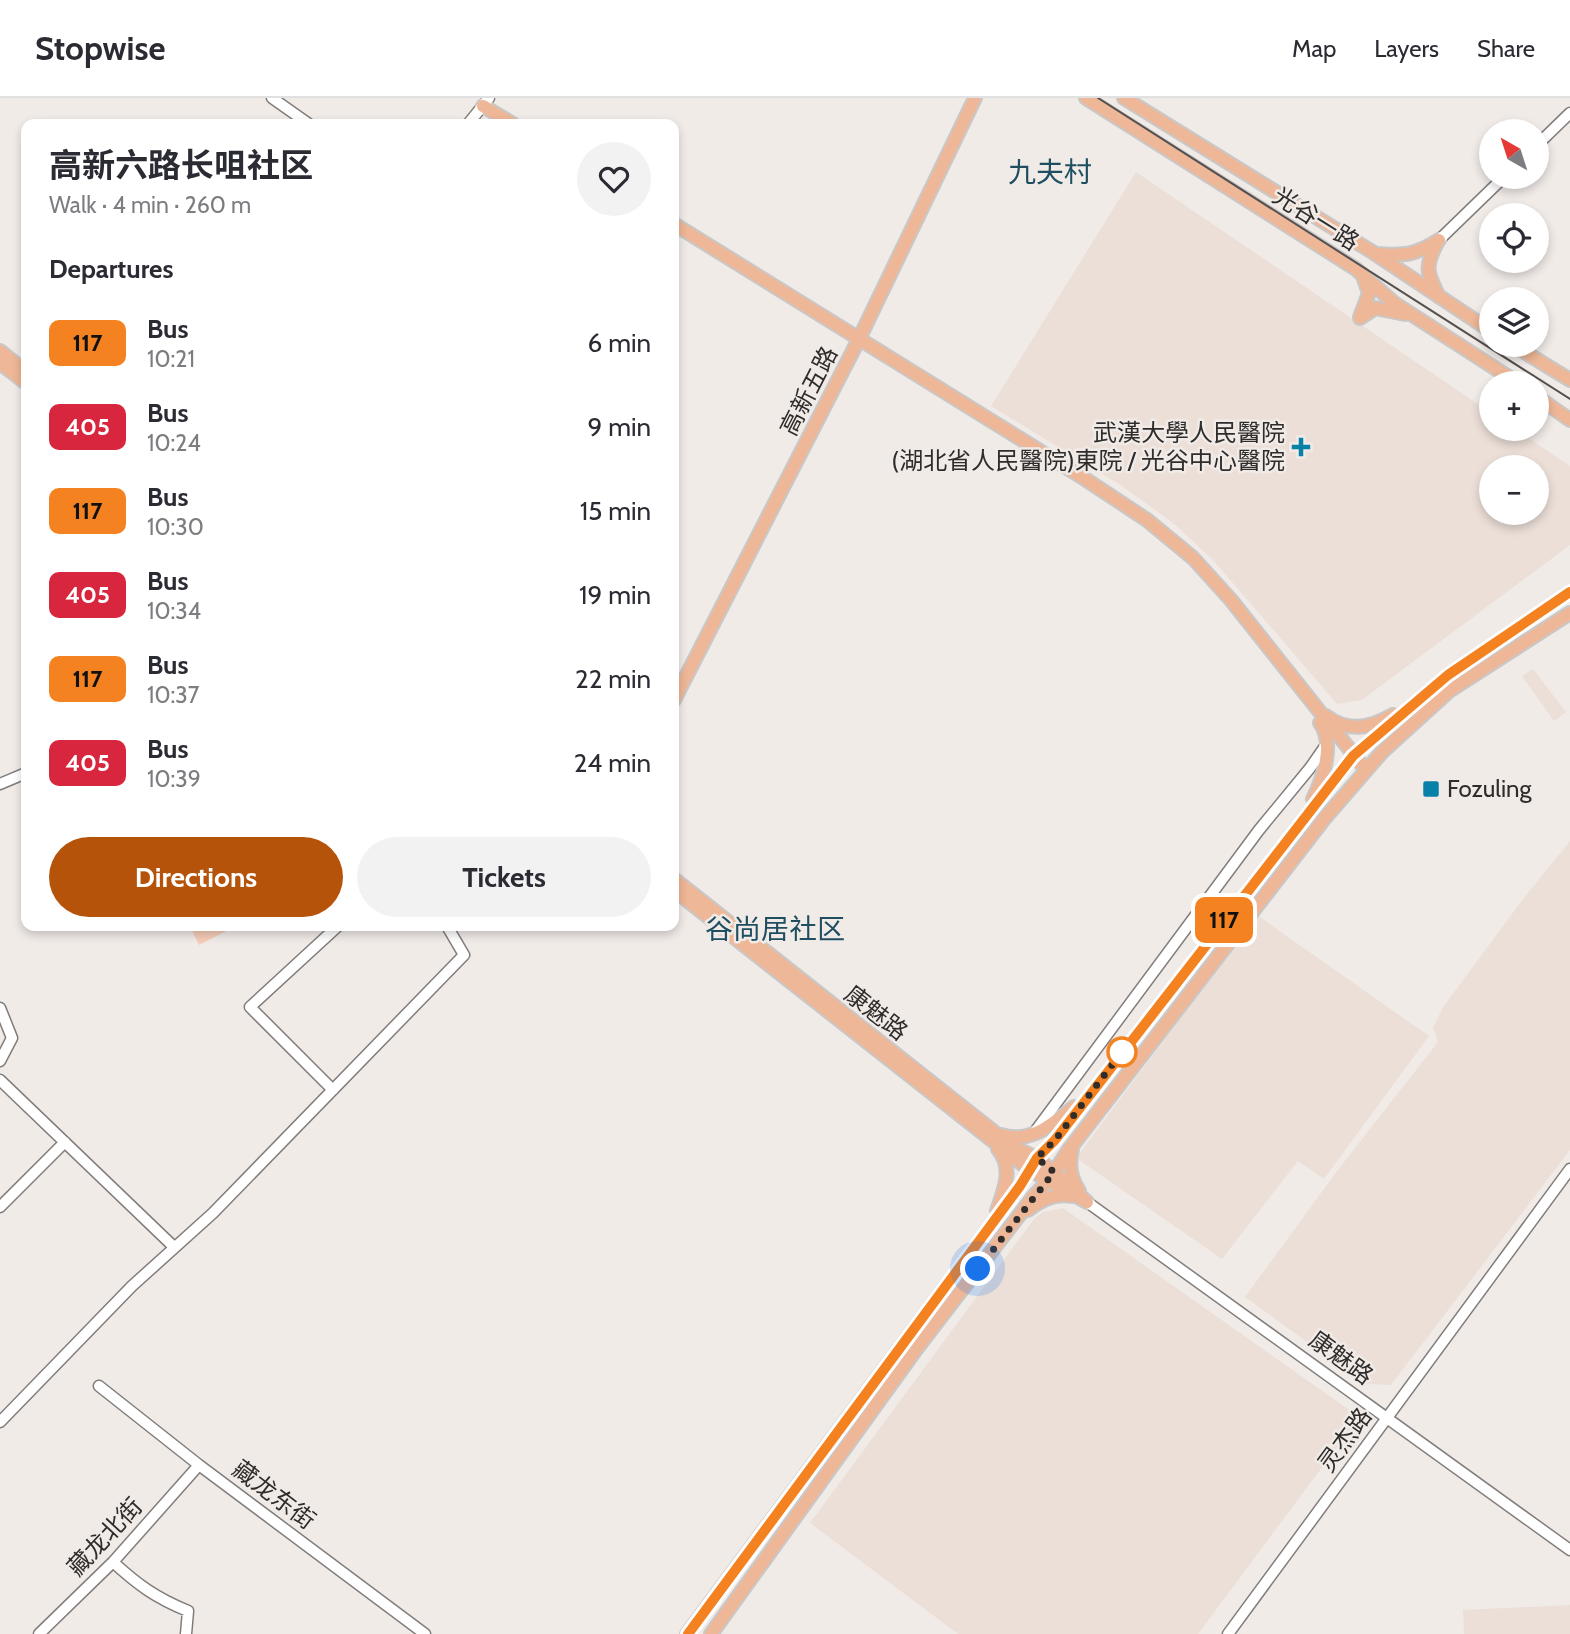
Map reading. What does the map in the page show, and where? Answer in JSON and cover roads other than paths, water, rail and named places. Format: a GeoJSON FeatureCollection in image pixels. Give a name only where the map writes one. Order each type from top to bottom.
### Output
{"type":"FeatureCollection","features":[{"type":"Feature","properties":{"kind":"main road","name":"高新五路"},"geometry":{"type":"LineString","coordinates":[[679,689],[858,341],[975,98]]}},
{"type":"Feature","properties":{"kind":"main road","name":"光谷一路"},"geometry":{"type":"LineString","coordinates":[[1086,98],[1356,269],[1394,303],[1499,371]]}},
{"type":"Feature","properties":{"kind":"main road","name":"光谷一路"},"geometry":{"type":"LineString","coordinates":[[1124,98],[1374,253],[1479,323]]}},
{"type":"Feature","properties":{"kind":"main road"},"geometry":{"type":"LineString","coordinates":[[484,104],[498,119]]}},
{"type":"Feature","properties":{"kind":"main road"},"geometry":{"type":"LineString","coordinates":[[484,104],[506,119]]}},
{"type":"Feature","properties":{"kind":"main road"},"geometry":{"type":"LineString","coordinates":[[679,227],[858,341]]}},
{"type":"Feature","properties":{"kind":"main road"},"geometry":{"type":"LineString","coordinates":[[679,233],[1147,520],[1193,558],[1231,600],[1363,773]]}},
{"type":"Feature","properties":{"kind":"main road"},"geometry":{"type":"LineString","coordinates":[[1374,253],[1401,256],[1420,252],[1439,240]]}},
{"type":"Feature","properties":{"kind":"main road"},"geometry":{"type":"LineString","coordinates":[[1439,240],[1427,261],[1429,278],[1439,298]]}},
{"type":"Feature","properties":{"kind":"main road"},"geometry":{"type":"LineString","coordinates":[[1356,269],[1366,279],[1369,293],[1360,318],[1376,308],[1413,316]]}},
{"type":"Feature","properties":{"kind":"main road"},"geometry":{"type":"LineString","coordinates":[[0,351],[21,368]]}},
{"type":"Feature","properties":{"kind":"main road"},"geometry":{"type":"LineString","coordinates":[[1533,357],[1570,380]]}},
{"type":"Feature","properties":{"kind":"main road"},"geometry":{"type":"LineString","coordinates":[[0,363],[21,379]]}},
{"type":"Feature","properties":{"kind":"main road"},"geometry":{"type":"LineString","coordinates":[[1549,405],[1570,420]]}},
{"type":"Feature","properties":{"kind":"main road"},"geometry":{"type":"LineString","coordinates":[[688,1634],[993,1223],[1037,1158],[1055,1140],[1351,758],[1448,675],[1570,592]]}},
{"type":"Feature","properties":{"kind":"main road"},"geometry":{"type":"LineString","coordinates":[[711,1634],[918,1348],[1324,819],[1363,773],[1449,691],[1570,612]]}},
{"type":"Feature","properties":{"kind":"main road"},"geometry":{"type":"LineString","coordinates":[[1316,714],[1350,728],[1384,720],[1415,704]]}},
{"type":"Feature","properties":{"kind":"main road"},"geometry":{"type":"LineString","coordinates":[[1304,818],[1321,783],[1326,745],[1325,730],[1316,714]]}},
{"type":"Feature","properties":{"kind":"main road","name":"康魅路"},"geometry":{"type":"LineString","coordinates":[[679,883],[994,1137],[1030,1170],[1051,1176]]}},
{"type":"Feature","properties":{"kind":"main road","name":"康魅路"},"geometry":{"type":"LineString","coordinates":[[679,894],[994,1137],[1037,1158],[1051,1176],[1087,1202]]}},
{"type":"Feature","properties":{"kind":"main road"},"geometry":{"type":"LineString","coordinates":[[994,1137],[1016,1139],[1032,1134],[1054,1123],[1088,1096]]}},
{"type":"Feature","properties":{"kind":"main road"},"geometry":{"type":"LineString","coordinates":[[993,1223],[1007,1179],[1007,1167],[994,1137]]}},
{"type":"Feature","properties":{"kind":"main road"},"geometry":{"type":"LineString","coordinates":[[1074,1143],[1069,1158],[1070,1173],[1073,1183],[1087,1202]]}},
{"type":"Feature","properties":{"kind":"main road"},"geometry":{"type":"LineString","coordinates":[[1008,1230],[1030,1208],[1045,1199],[1069,1195],[1087,1202]]}},
{"type":"Feature","properties":{"kind":"street"},"geometry":{"type":"LineString","coordinates":[[272,98],[302,119]]}},
{"type":"Feature","properties":{"kind":"street"},"geometry":{"type":"LineString","coordinates":[[472,119],[484,104]]}},
{"type":"Feature","properties":{"kind":"street"},"geometry":{"type":"LineString","coordinates":[[1549,133],[1570,113]]}},
{"type":"Feature","properties":{"kind":"street"},"geometry":{"type":"LineString","coordinates":[[1439,240],[1492,189]]}},
{"type":"Feature","properties":{"kind":"street"},"geometry":{"type":"LineString","coordinates":[[1032,1134],[1080,1074],[1259,830],[1326,745]]}},
{"type":"Feature","properties":{"kind":"street"},"geometry":{"type":"LineString","coordinates":[[0,784],[21,775]]}},
{"type":"Feature","properties":{"kind":"street"},"geometry":{"type":"LineString","coordinates":[[329,931],[250,1007],[333,1090]]}},
{"type":"Feature","properties":{"kind":"street"},"geometry":{"type":"LineString","coordinates":[[0,1422],[123,1295],[213,1213],[464,955],[450,931]]}},
{"type":"Feature","properties":{"kind":"street"},"geometry":{"type":"LineString","coordinates":[[0,1008],[12,1038],[0,1061]]}},
{"type":"Feature","properties":{"kind":"street"},"geometry":{"type":"LineString","coordinates":[[0,1080],[174,1247]]}},
{"type":"Feature","properties":{"kind":"street"},"geometry":{"type":"LineString","coordinates":[[0,1207],[65,1142]]}},
{"type":"Feature","properties":{"kind":"street","name":"灵杰路"},"geometry":{"type":"LineString","coordinates":[[1228,1634],[1570,1169]]}},
{"type":"Feature","properties":{"kind":"street","name":"康魅路"},"geometry":{"type":"LineString","coordinates":[[1087,1202],[1570,1550]]}},
{"type":"Feature","properties":{"kind":"street","name":"藏龙东街"},"geometry":{"type":"LineString","coordinates":[[99,1386],[199,1465],[425,1634]]}},
{"type":"Feature","properties":{"kind":"street","name":"藏龙北街"},"geometry":{"type":"LineString","coordinates":[[38,1634],[113,1562],[199,1465]]}},
{"type":"Feature","properties":{"kind":"street"},"geometry":{"type":"LineString","coordinates":[[113,1562],[159,1600],[188,1611],[186,1634]]}},
{"type":"Feature","properties":{"kind":"tram line"},"geometry":{"type":"LineString","coordinates":[[1098,98],[1570,399]]}},
{"type":"Feature","properties":{"kind":"place","name":"武漢大學人民醫院 (湖北省人民醫院)東院 / 光谷中心醫院"},"geometry":{"type":"Point","coordinates":[1301,447]}},
{"type":"Feature","properties":{"kind":"place","name":"Fozuling"},"geometry":{"type":"Point","coordinates":[1431,789]}},
{"type":"Feature","properties":{"kind":"district","name":"九夫村"},"geometry":{"type":"Point","coordinates":[1050,172]}},
{"type":"Feature","properties":{"kind":"district","name":"谷尚居社区"},"geometry":{"type":"Point","coordinates":[775,929]}}]}
